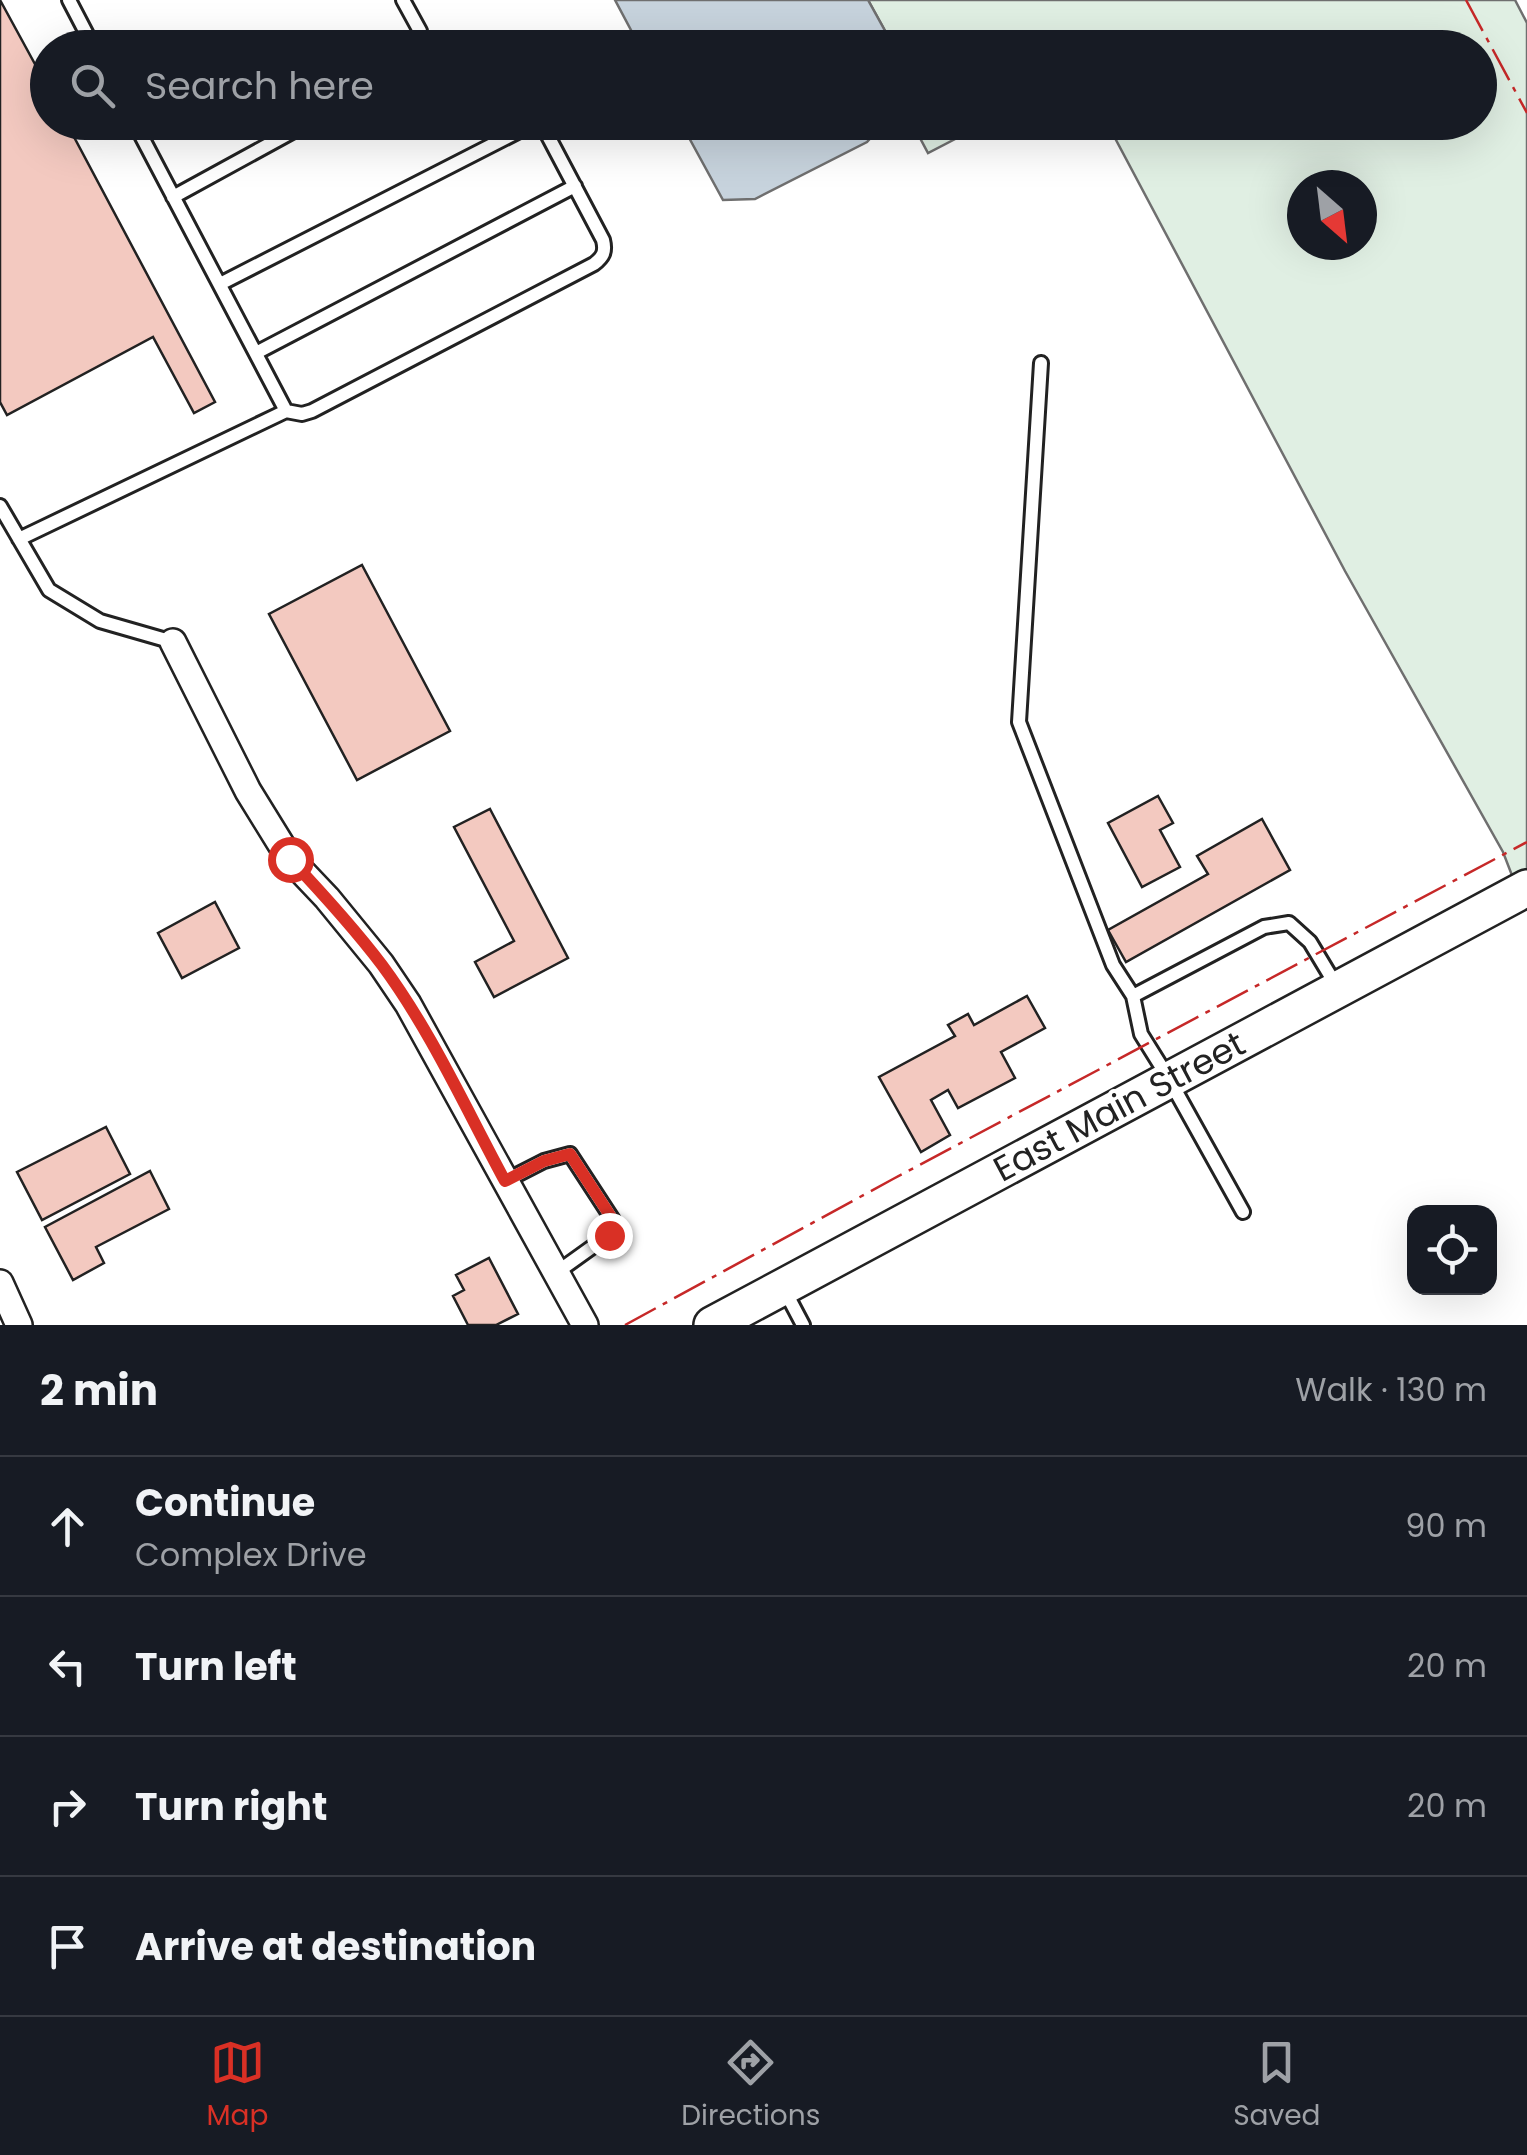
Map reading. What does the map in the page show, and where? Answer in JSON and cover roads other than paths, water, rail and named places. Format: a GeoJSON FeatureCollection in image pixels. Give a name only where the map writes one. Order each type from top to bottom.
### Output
{"type":"FeatureCollection","features":[{"type":"Feature","properties":{"kind":"main road","name":"East Main Street"},"geometry":{"type":"LineString","coordinates":[[712,1325],[1527,888]]}},
{"type":"Feature","properties":{"kind":"street"},"geometry":{"type":"LineString","coordinates":[[173,642],[248,791],[290,859],[349,925],[399,991],[585,1325]]}},
{"type":"Feature","properties":{"kind":"street"},"geometry":{"type":"LineString","coordinates":[[0,1284],[19,1325]]}},
{"type":"Feature","properties":{"kind":"lane"},"geometry":{"type":"LineString","coordinates":[[70,0],[85,30]]}},
{"type":"Feature","properties":{"kind":"lane"},"geometry":{"type":"LineString","coordinates":[[403,0],[419,30]]}},
{"type":"Feature","properties":{"kind":"lane"},"geometry":{"type":"LineString","coordinates":[[144,140],[286,410]]}},
{"type":"Feature","properties":{"kind":"lane"},"geometry":{"type":"LineString","coordinates":[[174,197],[277,140]]}},
{"type":"Feature","properties":{"kind":"lane"},"geometry":{"type":"LineString","coordinates":[[220,284],[502,140]]}},
{"type":"Feature","properties":{"kind":"lane"},"geometry":{"type":"LineString","coordinates":[[20,539],[286,410],[302,414],[312,410],[594,264],[603,257],[604,240],[550,140]]}},
{"type":"Feature","properties":{"kind":"lane"},"geometry":{"type":"LineString","coordinates":[[256,353],[575,186]]}},
{"type":"Feature","properties":{"kind":"lane"},"geometry":{"type":"LineString","coordinates":[[1041,363],[1019,722],[1113,965],[1133,996],[1141,1034],[1243,1212]]}},
{"type":"Feature","properties":{"kind":"lane"},"geometry":{"type":"LineString","coordinates":[[0,506],[48,590],[100,620],[173,642]]}},
{"type":"Feature","properties":{"kind":"lane"},"geometry":{"type":"LineString","coordinates":[[1133,996],[1264,927],[1289,924],[1310,942],[1338,989]]}},
{"type":"Feature","properties":{"kind":"lane"},"geometry":{"type":"LineString","coordinates":[[505,1181],[544,1161],[570,1154],[613,1220],[609,1235],[556,1273]]}},
{"type":"Feature","properties":{"kind":"lane"},"geometry":{"type":"LineString","coordinates":[[782,1287],[803,1325]]}}]}
